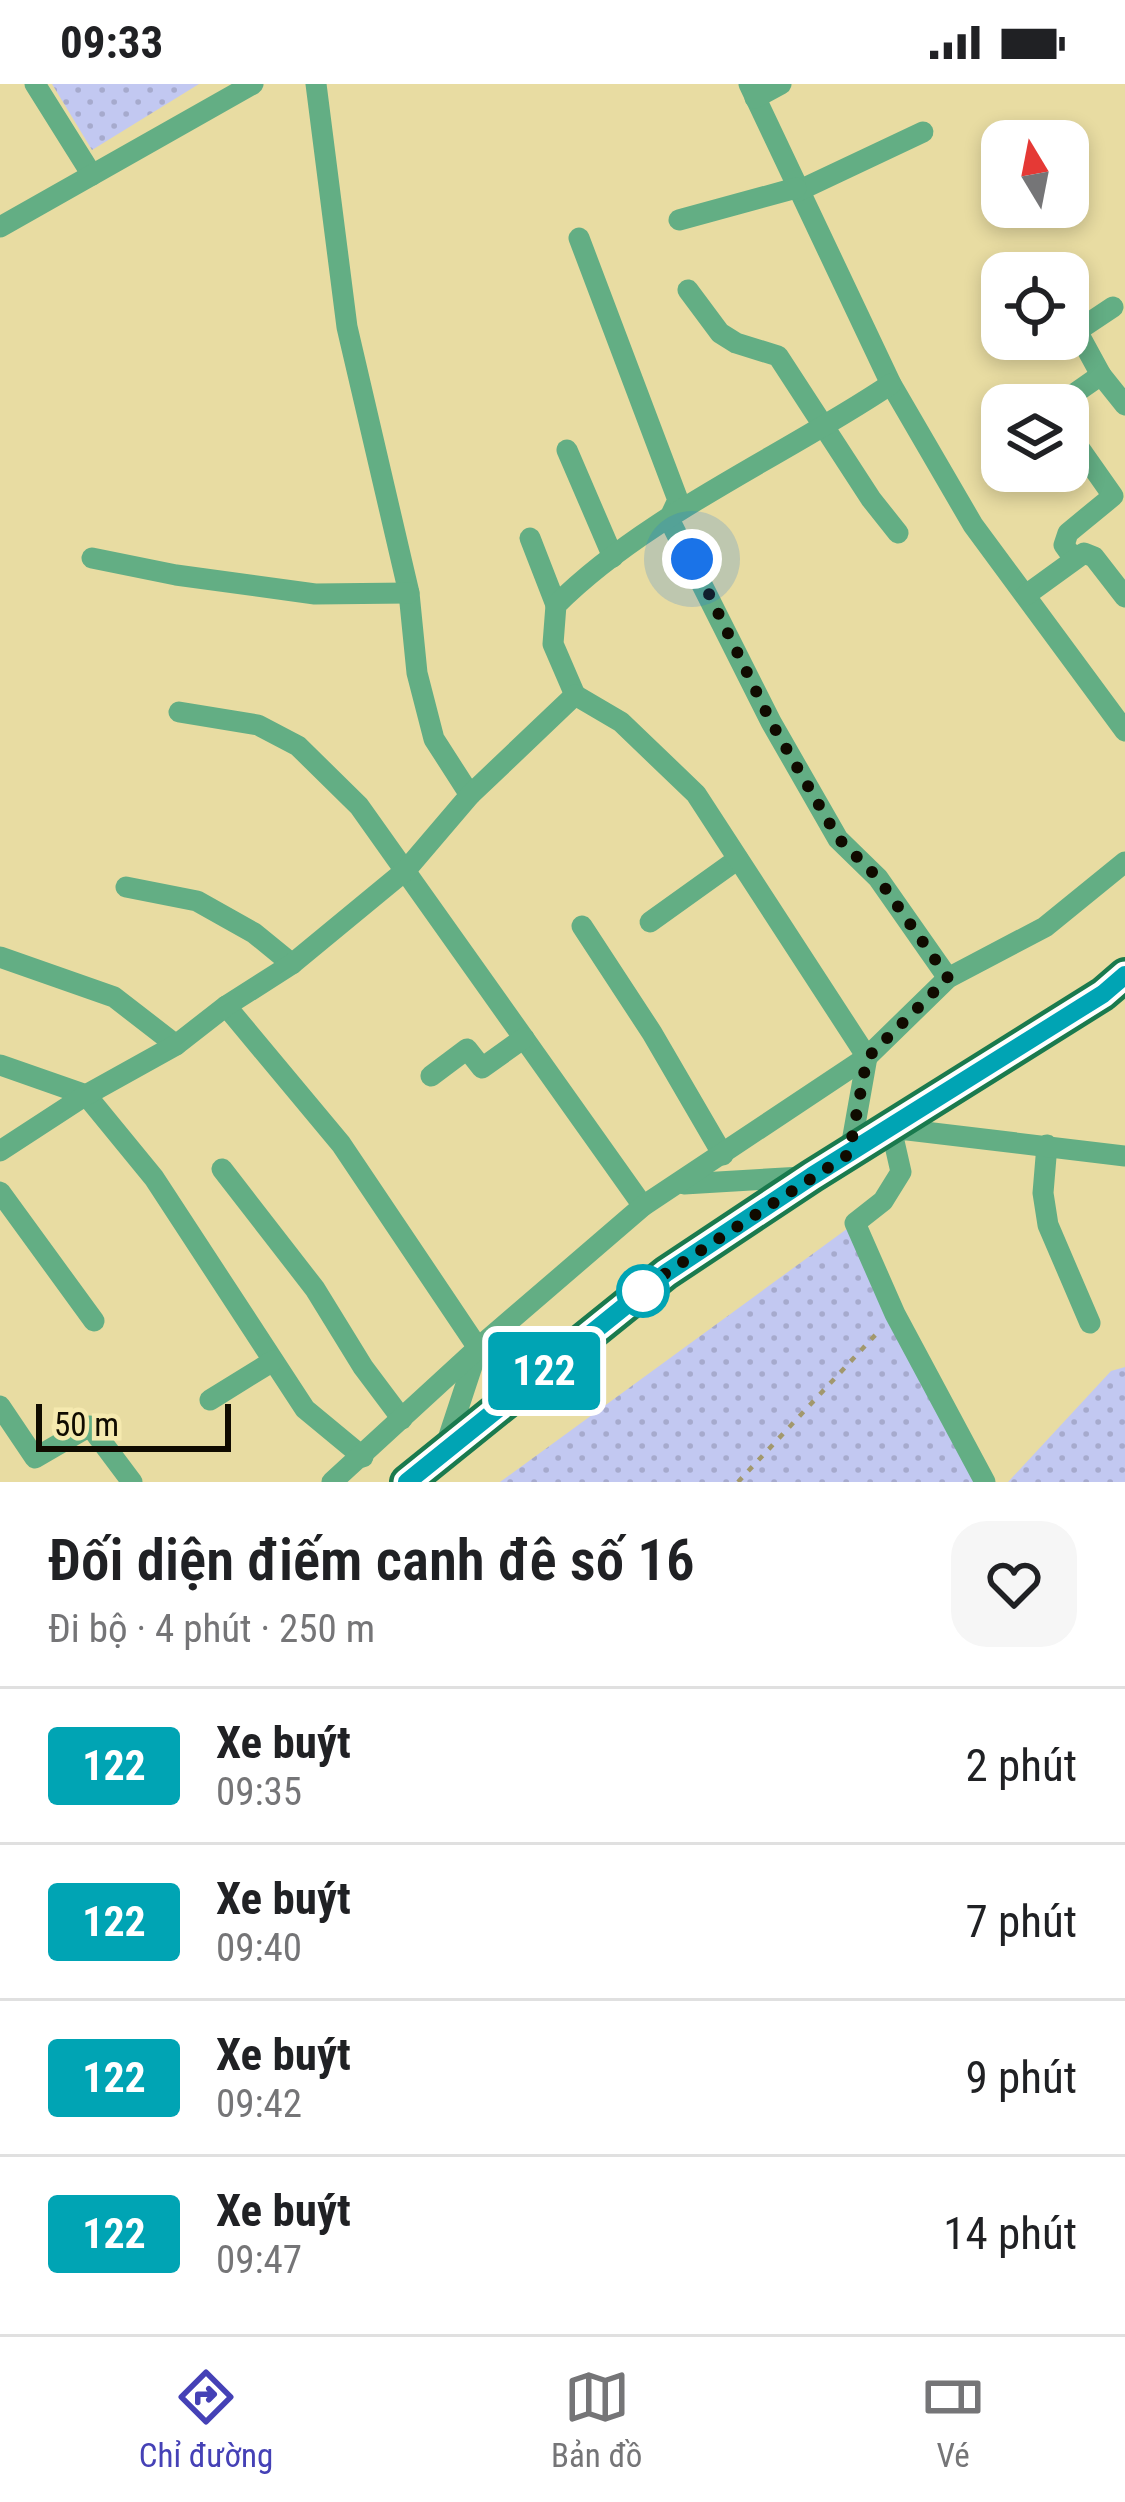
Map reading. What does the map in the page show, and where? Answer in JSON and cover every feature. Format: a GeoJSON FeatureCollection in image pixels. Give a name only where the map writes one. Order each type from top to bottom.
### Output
{"type":"FeatureCollection","features":[{"type":"Feature","properties":{"kind":"main road"},"geometry":{"type":"LineString","coordinates":[[407,1482],[666,1273],[1103,994],[1125,975]]}},
{"type":"Feature","properties":{"kind":"street"},"geometry":{"type":"LineString","coordinates":[[35,84],[92,175]]}},
{"type":"Feature","properties":{"kind":"street"},"geometry":{"type":"LineString","coordinates":[[0,226],[253,84]]}},
{"type":"Feature","properties":{"kind":"street"},"geometry":{"type":"LineString","coordinates":[[316,84],[347,328],[409,593],[417,674],[434,739],[470,795]]}},
{"type":"Feature","properties":{"kind":"street"},"geometry":{"type":"LineString","coordinates":[[781,84],[752,91],[891,384],[973,525],[1125,731]]}},
{"type":"Feature","properties":{"kind":"street"},"geometry":{"type":"LineString","coordinates":[[680,220],[797,190],[923,132]]}},
{"type":"Feature","properties":{"kind":"street"},"geometry":{"type":"LineString","coordinates":[[579,238],[678,500],[669,519]]}},
{"type":"Feature","properties":{"kind":"street"},"geometry":{"type":"LineString","coordinates":[[688,290],[720,333],[778,356],[898,533]]}},
{"type":"Feature","properties":{"kind":"street"},"geometry":{"type":"LineString","coordinates":[[1113,307],[1077,331],[1101,375],[1125,405]]}},
{"type":"Feature","properties":{"kind":"street"},"geometry":{"type":"LineString","coordinates":[[1088,384],[1101,375]]}},
{"type":"Feature","properties":{"kind":"street"},"geometry":{"type":"LineString","coordinates":[[556,605],[583,579],[669,519],[825,429],[891,384]]}},
{"type":"Feature","properties":{"kind":"street"},"geometry":{"type":"LineString","coordinates":[[567,450],[613,557]]}},
{"type":"Feature","properties":{"kind":"street"},"geometry":{"type":"LineString","coordinates":[[1074,559],[1064,545],[1068,533],[1113,496],[1089,462]]}},
{"type":"Feature","properties":{"kind":"street"},"geometry":{"type":"LineString","coordinates":[[669,519],[771,722],[838,838],[878,878],[948,978]]}},
{"type":"Feature","properties":{"kind":"street"},"geometry":{"type":"LineString","coordinates":[[530,538],[556,605],[553,644],[575,695],[621,722],[696,794],[867,1058],[849,1154]]}},
{"type":"Feature","properties":{"kind":"street"},"geometry":{"type":"LineString","coordinates":[[1026,596],[1084,553],[1094,556],[1125,597]]}},
{"type":"Feature","properties":{"kind":"street"},"geometry":{"type":"LineString","coordinates":[[92,557],[315,594],[409,593]]}},
{"type":"Feature","properties":{"kind":"street"},"geometry":{"type":"LineString","coordinates":[[0,1151],[86,1095],[176,1045],[292,964],[406,870],[470,795],[575,695]]}},
{"type":"Feature","properties":{"kind":"street"},"geometry":{"type":"LineString","coordinates":[[179,712],[258,724],[298,746],[359,806],[644,1206]]}},
{"type":"Feature","properties":{"kind":"street"},"geometry":{"type":"LineString","coordinates":[[650,922],[738,859]]}},
{"type":"Feature","properties":{"kind":"street"},"geometry":{"type":"LineString","coordinates":[[332,1482],[478,1348],[644,1206],[867,1058],[948,978],[1045,927],[1125,862]]}},
{"type":"Feature","properties":{"kind":"street"},"geometry":{"type":"LineString","coordinates":[[126,887],[197,901],[254,933],[292,964]]}},
{"type":"Feature","properties":{"kind":"street"},"geometry":{"type":"LineString","coordinates":[[582,926],[723,1155]]}},
{"type":"Feature","properties":{"kind":"street"},"geometry":{"type":"LineString","coordinates":[[0,957],[114,997],[176,1045]]}},
{"type":"Feature","properties":{"kind":"street"},"geometry":{"type":"LineString","coordinates":[[226,1006],[341,1144],[478,1348]]}},
{"type":"Feature","properties":{"kind":"street"},"geometry":{"type":"LineString","coordinates":[[431,1076],[467,1049],[482,1068],[524,1038]]}},
{"type":"Feature","properties":{"kind":"street"},"geometry":{"type":"LineString","coordinates":[[0,1065],[86,1095],[154,1178],[305,1409],[363,1456]]}},
{"type":"Feature","properties":{"kind":"street"},"geometry":{"type":"LineString","coordinates":[[985,1482],[895,1314],[855,1223],[883,1201],[901,1172],[891,1128],[1125,1156]]}},
{"type":"Feature","properties":{"kind":"street"},"geometry":{"type":"LineString","coordinates":[[1047,1145],[1043,1193],[1048,1225],[1090,1323]]}},
{"type":"Feature","properties":{"kind":"street"},"geometry":{"type":"LineString","coordinates":[[223,1168],[315,1289],[362,1366],[403,1419]]}},
{"type":"Feature","properties":{"kind":"street"},"geometry":{"type":"LineString","coordinates":[[683,1184],[812,1176]]}},
{"type":"Feature","properties":{"kind":"street"},"geometry":{"type":"LineString","coordinates":[[0,1192],[94,1321]]}},
{"type":"Feature","properties":{"kind":"street"},"geometry":{"type":"LineString","coordinates":[[444,1451],[478,1348]]}},
{"type":"Feature","properties":{"kind":"street"},"geometry":{"type":"LineString","coordinates":[[210,1400],[273,1361]]}},
{"type":"Feature","properties":{"kind":"street"},"geometry":{"type":"LineString","coordinates":[[0,1406],[35,1458],[90,1426],[132,1482]]}},
{"type":"Feature","properties":{"kind":"path"},"geometry":{"type":"LineString","coordinates":[[738,1482],[895,1314]]}},
{"type":"Feature","properties":{"kind":"shaded area"},"geometry":{"type":"Polygon","coordinates":[[[52,84],[199,84],[92,150],[52,84]]]}},
{"type":"Feature","properties":{"kind":"shaded area"},"geometry":{"type":"Polygon","coordinates":[[[855,1223],[985,1482],[500,1482],[855,1223]]]}},
{"type":"Feature","properties":{"kind":"shaded area"},"geometry":{"type":"Polygon","coordinates":[[[1125,1367],[1125,1482],[1008,1482],[1111,1371],[1125,1367]]]}},
{"type":"Feature","properties":{"kind":"bus line","name":"122"},"geometry":{"type":"LineString","coordinates":[[407,1482],[666,1273],[1103,994],[1125,975]]}},
{"type":"Feature","properties":{"kind":"route"},"geometry":{"type":"LineString","coordinates":[[643,1291],[629,1303],[666,1273],[849,1154],[867,1058],[948,978],[878,878],[838,838],[771,722],[692,559]]}}]}
